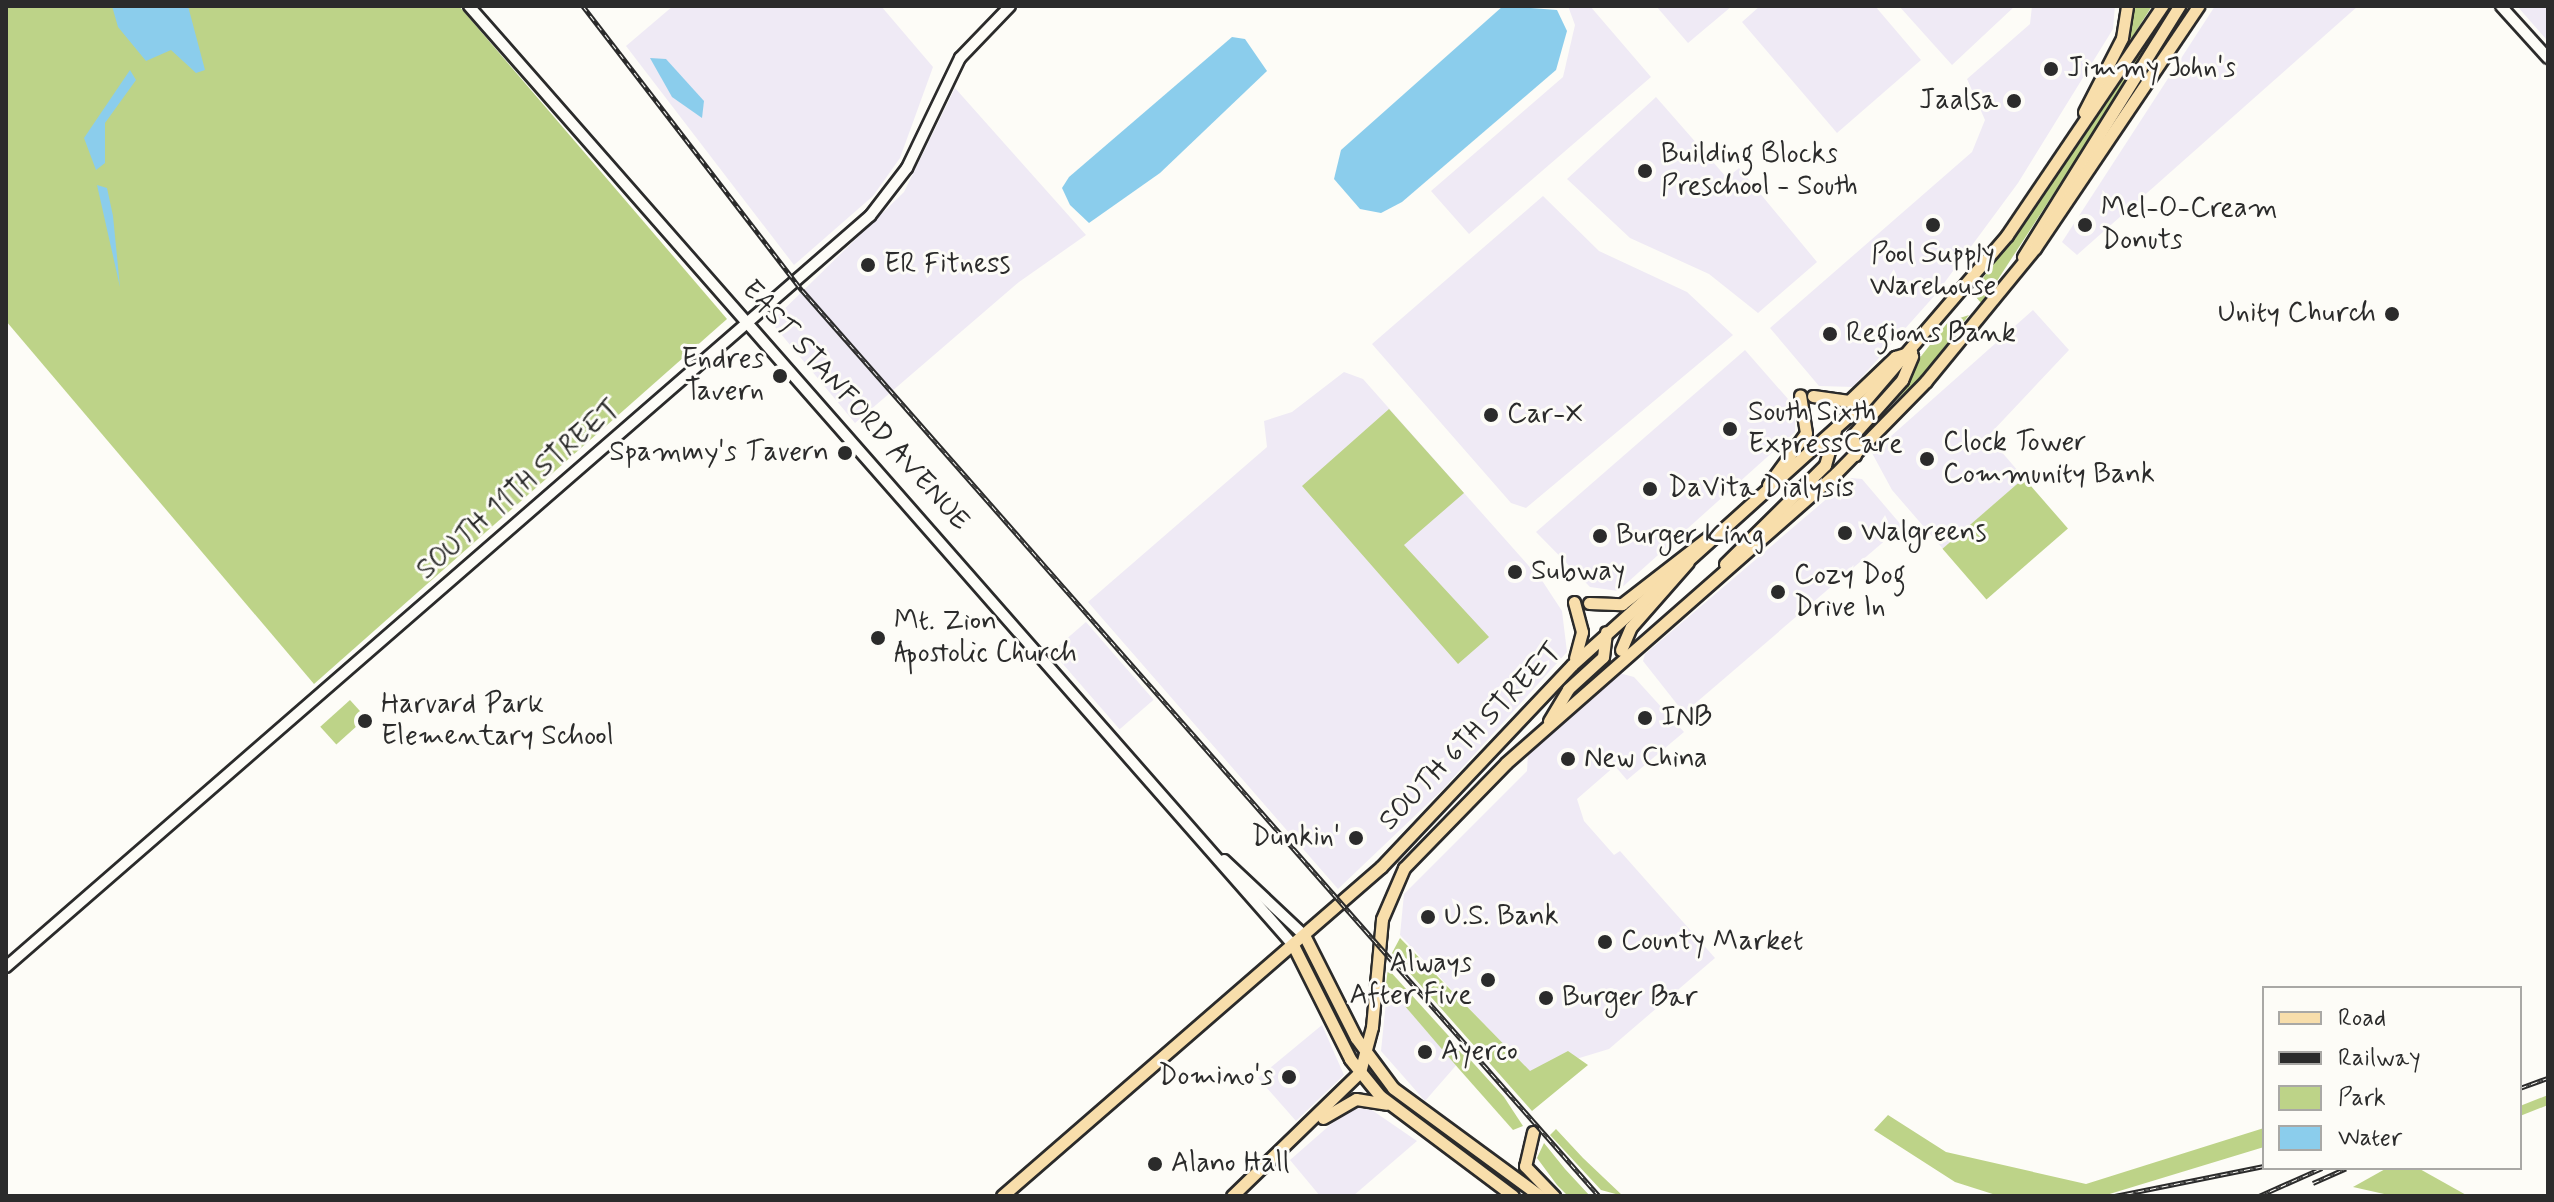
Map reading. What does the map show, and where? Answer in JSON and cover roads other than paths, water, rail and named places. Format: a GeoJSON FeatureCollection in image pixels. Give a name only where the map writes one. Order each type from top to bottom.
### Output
{"type":"FeatureCollection","features":[{"type":"Feature","properties":{"kind":"main road"},"geometry":{"type":"LineString","coordinates":[[2067,150],[2122,38],[2127,6]]}},
{"type":"Feature","properties":{"kind":"main road"},"geometry":{"type":"LineString","coordinates":[[2067,150],[2162,6]]}},
{"type":"Feature","properties":{"kind":"main road"},"geometry":{"type":"LineString","coordinates":[[2017,273],[2032,234],[2179,6]]}},
{"type":"Feature","properties":{"kind":"main road"},"geometry":{"type":"LineString","coordinates":[[2017,273],[2198,6]]}},
{"type":"Feature","properties":{"kind":"main road","name":"SOUTH 6TH STREET"},"geometry":{"type":"LineString","coordinates":[[1002,1196],[1381,867],[1606,632],[1835,430],[1914,350],[1960,295],[2067,150]]}},
{"type":"Feature","properties":{"kind":"main road","name":"SOUTH 6TH STREET"},"geometry":{"type":"LineString","coordinates":[[1360,1072],[1367,1055],[1387,901],[1443,826],[1548,725],[1855,455],[1982,316],[2017,273]]}},
{"type":"Feature","properties":{"kind":"main road"},"geometry":{"type":"LineString","coordinates":[[1813,396],[1849,401],[1895,357],[1914,350]]}},
{"type":"Feature","properties":{"kind":"main road"},"geometry":{"type":"LineString","coordinates":[[1855,455],[1853,435],[1902,380],[1914,350]]}},
{"type":"Feature","properties":{"kind":"main road"},"geometry":{"type":"LineString","coordinates":[[1759,498],[1806,433],[1800,395]]}},
{"type":"Feature","properties":{"kind":"main road"},"geometry":{"type":"LineString","coordinates":[[1708,586],[1750,531],[1825,465],[1835,430]]}},
{"type":"Feature","properties":{"kind":"main road"},"geometry":{"type":"LineString","coordinates":[[1589,603],[1622,604],[1696,542],[1722,530]]}},
{"type":"Feature","properties":{"kind":"main road"},"geometry":{"type":"LineString","coordinates":[[1621,650],[1631,627],[1683,577],[1690,558]]}},
{"type":"Feature","properties":{"kind":"main road"},"geometry":{"type":"LineString","coordinates":[[1572,665],[1582,632],[1574,602]]}},
{"type":"Feature","properties":{"kind":"main road"},"geometry":{"type":"LineString","coordinates":[[1548,725],[1568,689],[1603,657],[1606,632]]}},
{"type":"Feature","properties":{"kind":"main road","name":"EAST STANFORD AVENUE"},"geometry":{"type":"LineString","coordinates":[[1304,935],[1367,1055],[1417,1109],[1540,1196]]}},
{"type":"Feature","properties":{"kind":"main road","name":"EAST STANFORD AVENUE"},"geometry":{"type":"LineString","coordinates":[[1293,945],[1360,1072],[1390,1105],[1513,1196]]}},
{"type":"Feature","properties":{"kind":"main road"},"geometry":{"type":"LineString","coordinates":[[1232,1196],[1315,1121],[1360,1072]]}},
{"type":"Feature","properties":{"kind":"main road"},"geometry":{"type":"LineString","coordinates":[[1315,1121],[1356,1099],[1390,1105]]}},
{"type":"Feature","properties":{"kind":"main road"},"geometry":{"type":"LineString","coordinates":[[1533,1132],[1526,1170],[1554,1196]]}},
{"type":"Feature","properties":{"kind":"street","name":"EAST STANFORD AVENUE"},"geometry":{"type":"LineString","coordinates":[[469,6],[1293,945]]}},
{"type":"Feature","properties":{"kind":"street","name":"SOUTH 11TH STREET"},"geometry":{"type":"LineString","coordinates":[[6,967],[749,322],[886,199],[950,73],[1010,6]]}},
{"type":"Feature","properties":{"kind":"street"},"geometry":{"type":"LineString","coordinates":[[2501,6],[2548,58]]}},
{"type":"Feature","properties":{"kind":"street","name":"EAST STANFORD AVENUE"},"geometry":{"type":"LineString","coordinates":[[1204,841],[1304,935]]}},
{"type":"Feature","properties":{"kind":"water"},"geometry":{"type":"Polygon","coordinates":[[[112,6],[188,6],[205,70],[196,73],[171,50],[146,61],[118,27],[112,6]]]}},
{"type":"Feature","properties":{"kind":"water"},"geometry":{"type":"Polygon","coordinates":[[[1503,6],[1557,10],[1567,31],[1556,70],[1402,202],[1381,213],[1360,209],[1334,179],[1341,150],[1503,6]]]}},
{"type":"Feature","properties":{"kind":"water"},"geometry":{"type":"Polygon","coordinates":[[[1232,37],[1245,39],[1267,71],[1160,173],[1089,223],[1070,205],[1062,188],[1069,177],[1232,37]]]}},
{"type":"Feature","properties":{"kind":"water"},"geometry":{"type":"Polygon","coordinates":[[[650,58],[666,59],[704,101],[702,118],[672,97],[650,58]]]}},
{"type":"Feature","properties":{"kind":"water"},"geometry":{"type":"Polygon","coordinates":[[[130,70],[136,80],[105,123],[105,163],[96,170],[84,138],[130,70]]]}},
{"type":"Feature","properties":{"kind":"water"},"geometry":{"type":"Polygon","coordinates":[[[97,185],[107,188],[120,287],[97,185]]]}},
{"type":"Feature","properties":{"kind":"railway"},"geometry":{"type":"LineString","coordinates":[[583,6],[802,290],[1599,1196]]}},
{"type":"Feature","properties":{"kind":"railway"},"geometry":{"type":"LineString","coordinates":[[2522,1087],[2548,1078]]}},
{"type":"Feature","properties":{"kind":"railway"},"geometry":{"type":"LineString","coordinates":[[2115,1196],[2262,1166]]}},
{"type":"Feature","properties":{"kind":"railway"},"geometry":{"type":"LineString","coordinates":[[2259,1196],[2318,1170]]}},
{"type":"Feature","properties":{"kind":"railway"},"geometry":{"type":"LineString","coordinates":[[2313,1183],[2342,1170]]}},
{"type":"Feature","properties":{"kind":"place","name":"Jimmy John's"},"geometry":{"type":"Point","coordinates":[2051,69]}},
{"type":"Feature","properties":{"kind":"place","name":"Jaalsa"},"geometry":{"type":"Point","coordinates":[2014,101]}},
{"type":"Feature","properties":{"kind":"place","name":"Building Blocks Preschool - South"},"geometry":{"type":"Point","coordinates":[1645,171]}},
{"type":"Feature","properties":{"kind":"place","name":"Pool Supply Warehouse"},"geometry":{"type":"Point","coordinates":[1933,225]}},
{"type":"Feature","properties":{"kind":"place","name":"Mel-O-Cream Donuts"},"geometry":{"type":"Point","coordinates":[2085,225]}},
{"type":"Feature","properties":{"kind":"place","name":"ER Fitness"},"geometry":{"type":"Point","coordinates":[868,265]}},
{"type":"Feature","properties":{"kind":"place","name":"Unity Church"},"geometry":{"type":"Point","coordinates":[2392,314]}},
{"type":"Feature","properties":{"kind":"place","name":"Regions Bank"},"geometry":{"type":"Point","coordinates":[1830,334]}},
{"type":"Feature","properties":{"kind":"place","name":"Endres Tavern"},"geometry":{"type":"Point","coordinates":[780,376]}},
{"type":"Feature","properties":{"kind":"place","name":"Car-X"},"geometry":{"type":"Point","coordinates":[1491,415]}},
{"type":"Feature","properties":{"kind":"place","name":"South Sixth ExpressCare"},"geometry":{"type":"Point","coordinates":[1730,429]}},
{"type":"Feature","properties":{"kind":"place","name":"Spammy's Tavern"},"geometry":{"type":"Point","coordinates":[845,453]}},
{"type":"Feature","properties":{"kind":"place","name":"Clock Tower Community Bank"},"geometry":{"type":"Point","coordinates":[1927,459]}},
{"type":"Feature","properties":{"kind":"place","name":"DaVita Dialysis"},"geometry":{"type":"Point","coordinates":[1650,489]}},
{"type":"Feature","properties":{"kind":"place","name":"Walgreens"},"geometry":{"type":"Point","coordinates":[1845,533]}},
{"type":"Feature","properties":{"kind":"place","name":"Burger King"},"geometry":{"type":"Point","coordinates":[1600,536]}},
{"type":"Feature","properties":{"kind":"place","name":"Subway"},"geometry":{"type":"Point","coordinates":[1515,572]}},
{"type":"Feature","properties":{"kind":"place","name":"Cozy Dog Drive In"},"geometry":{"type":"Point","coordinates":[1778,592]}},
{"type":"Feature","properties":{"kind":"place","name":"Mt. Zion Apostolic Church"},"geometry":{"type":"Point","coordinates":[878,638]}},
{"type":"Feature","properties":{"kind":"place","name":"INB"},"geometry":{"type":"Point","coordinates":[1645,718]}},
{"type":"Feature","properties":{"kind":"place","name":"Harvard Park Elementary School"},"geometry":{"type":"Point","coordinates":[365,721]}},
{"type":"Feature","properties":{"kind":"place","name":"New China"},"geometry":{"type":"Point","coordinates":[1568,759]}},
{"type":"Feature","properties":{"kind":"place","name":"Dunkin'"},"geometry":{"type":"Point","coordinates":[1356,838]}},
{"type":"Feature","properties":{"kind":"place","name":"U.S. Bank"},"geometry":{"type":"Point","coordinates":[1428,917]}},
{"type":"Feature","properties":{"kind":"place","name":"County Market"},"geometry":{"type":"Point","coordinates":[1605,942]}},
{"type":"Feature","properties":{"kind":"place","name":"Always After Five"},"geometry":{"type":"Point","coordinates":[1488,980]}},
{"type":"Feature","properties":{"kind":"place","name":"Burger Bar"},"geometry":{"type":"Point","coordinates":[1546,998]}},
{"type":"Feature","properties":{"kind":"place","name":"Ayerco"},"geometry":{"type":"Point","coordinates":[1425,1052]}},
{"type":"Feature","properties":{"kind":"place","name":"Domino's"},"geometry":{"type":"Point","coordinates":[1289,1077]}},
{"type":"Feature","properties":{"kind":"place","name":"Alano Hall"},"geometry":{"type":"Point","coordinates":[1155,1164]}}]}
